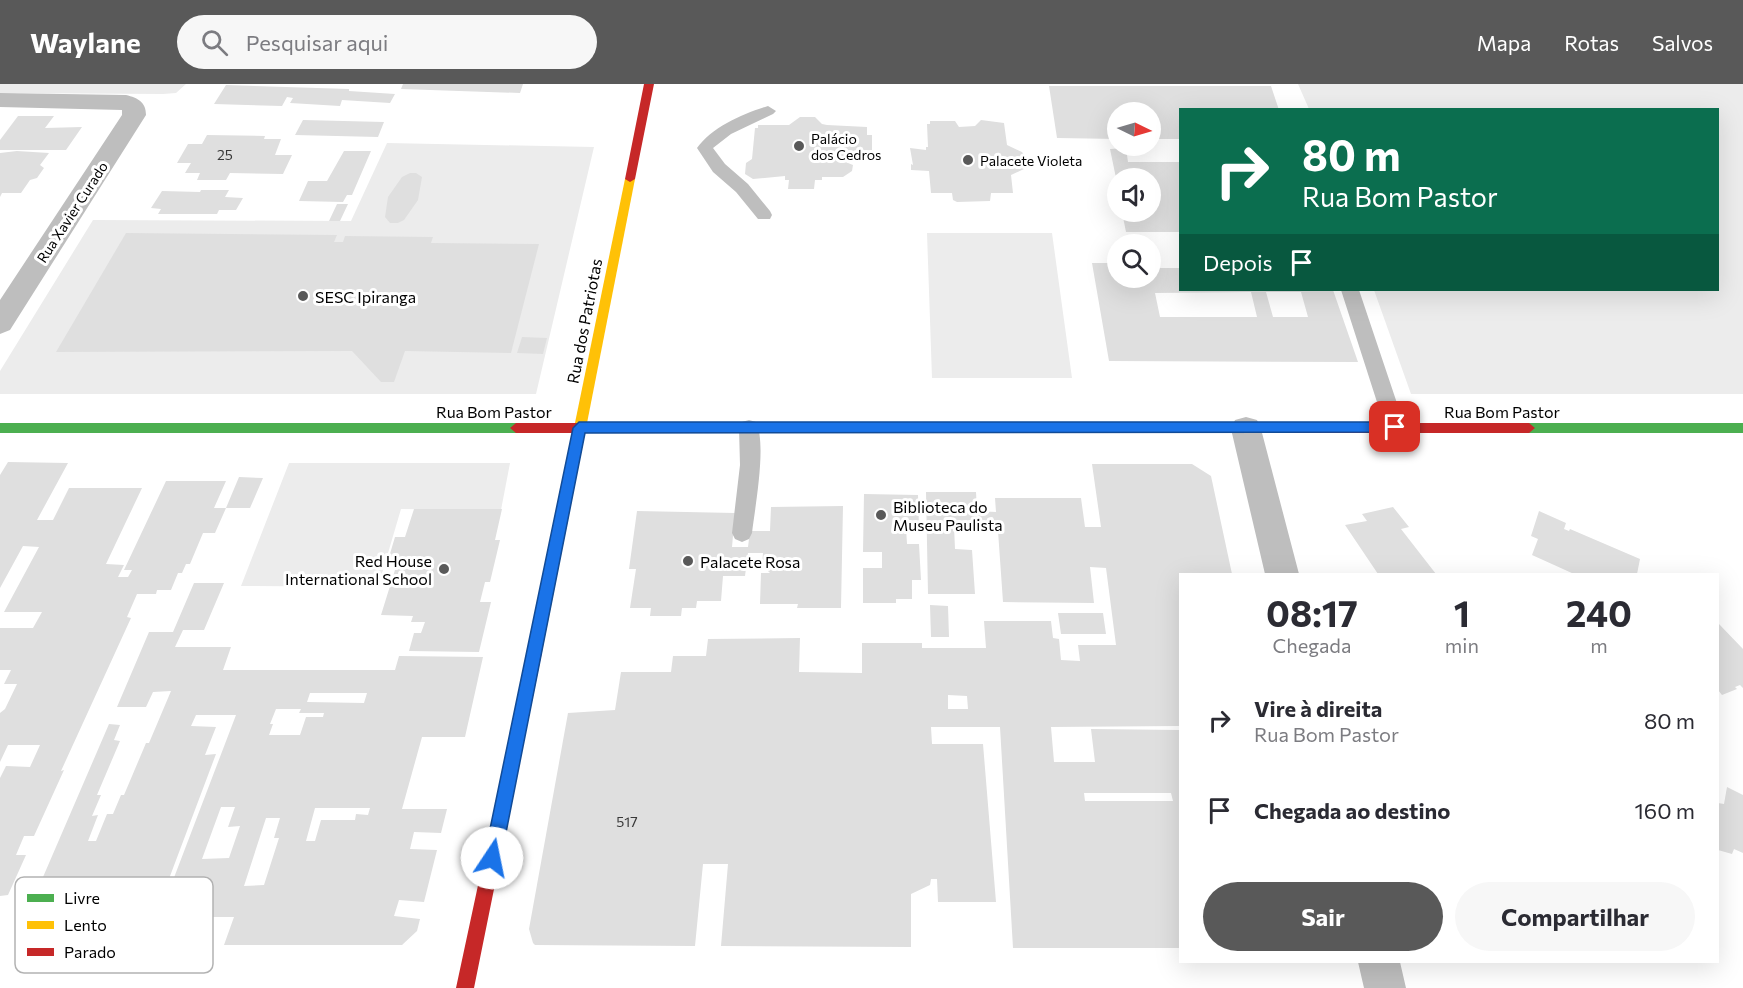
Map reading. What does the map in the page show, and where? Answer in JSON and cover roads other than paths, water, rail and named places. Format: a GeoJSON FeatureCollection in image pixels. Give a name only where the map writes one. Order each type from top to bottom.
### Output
{"type":"FeatureCollection","features":[{"type":"Feature","properties":{"kind":"main road","name":"Rua dos Patriotas"},"geometry":{"type":"LineString","coordinates":[[465,988],[574,465],[579,428],[649,84]]}},
{"type":"Feature","properties":{"kind":"main road","name":"Rua Bom Pastor"},"geometry":{"type":"LineString","coordinates":[[0,428],[1743,428]]}},
{"type":"Feature","properties":{"kind":"street","name":"Rua Xavier Curado"},"geometry":{"type":"LineString","coordinates":[[0,100],[126,102],[134,107],[134,115],[0,323]]}},
{"type":"Feature","properties":{"kind":"street"},"geometry":{"type":"LineString","coordinates":[[1246,429],[1282,573]]}},
{"type":"Feature","properties":{"kind":"street"},"geometry":{"type":"LineString","coordinates":[[1379,963],[1386,988]]}},
{"type":"Feature","properties":{"kind":"lane"},"geometry":{"type":"LineString","coordinates":[[764,215],[742,188],[719,168],[705,148],[711,140],[768,111]]}},
{"type":"Feature","properties":{"kind":"lane"},"geometry":{"type":"LineString","coordinates":[[1350,291],[1395,427]]}},
{"type":"Feature","properties":{"kind":"lane"},"geometry":{"type":"LineString","coordinates":[[742,533],[750,465],[749,428]]}},
{"type":"Feature","properties":{"kind":"place","name":"Palácio dos Cedros"},"geometry":{"type":"Point","coordinates":[799,146]}},
{"type":"Feature","properties":{"kind":"place","name":"Palacete Violeta"},"geometry":{"type":"Point","coordinates":[968,160]}},
{"type":"Feature","properties":{"kind":"place","name":"SESC Ipiranga"},"geometry":{"type":"Point","coordinates":[303,296]}},
{"type":"Feature","properties":{"kind":"place","name":"Biblioteca do Museu Paulista"},"geometry":{"type":"Point","coordinates":[881,515]}},
{"type":"Feature","properties":{"kind":"place","name":"Palacete Rosa"},"geometry":{"type":"Point","coordinates":[688,561]}},
{"type":"Feature","properties":{"kind":"place","name":"Red House International School"},"geometry":{"type":"Point","coordinates":[444,569]}}]}
